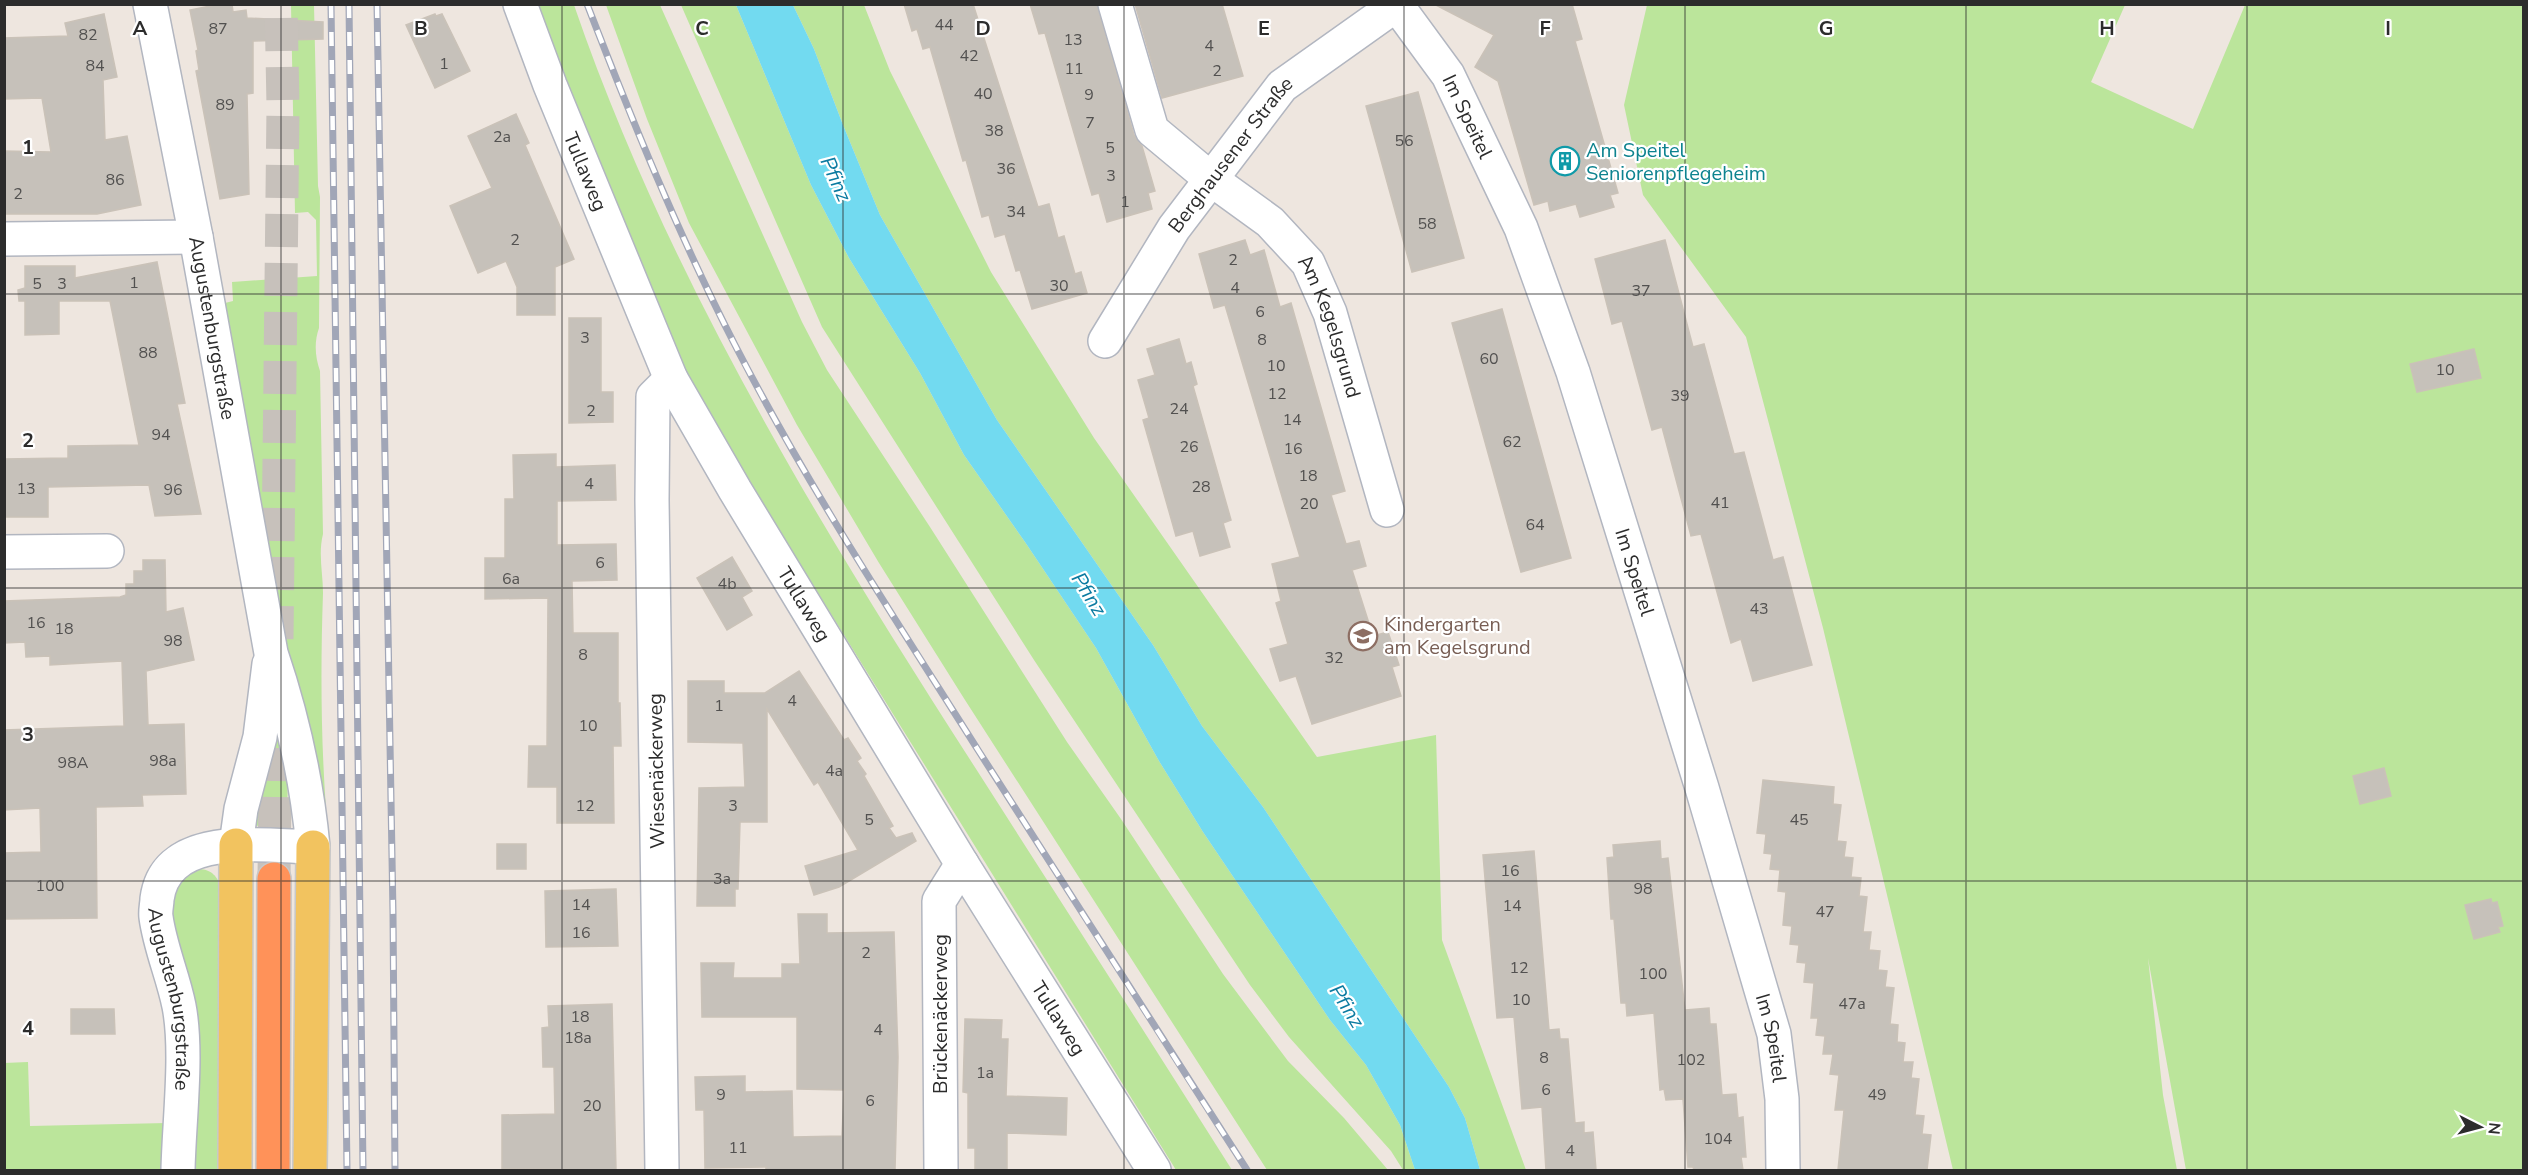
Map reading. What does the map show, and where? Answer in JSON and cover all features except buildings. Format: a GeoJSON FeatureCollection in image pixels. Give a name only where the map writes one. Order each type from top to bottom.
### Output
{"type":"FeatureCollection","features":[{"type":"Feature","properties":{"kind":"highway"},"geometry":{"type":"LineString","coordinates":[[273,1170],[274,879]]}},
{"type":"Feature","properties":{"kind":"main road"},"geometry":{"type":"LineString","coordinates":[[235,1170],[236,845]]}},
{"type":"Feature","properties":{"kind":"main road"},"geometry":{"type":"LineString","coordinates":[[310,1170],[313,847]]}},
{"type":"Feature","properties":{"kind":"street","name":"Augustenburgstraße"},"geometry":{"type":"LineString","coordinates":[[150,4],[271,653],[284,692],[308,799],[313,847],[236,845],[202,849],[174,863],[159,884],[155,915],[179,1007],[182,1055],[178,1170]]}},
{"type":"Feature","properties":{"kind":"street","name":"Tullaweg"},"geometry":{"type":"LineString","coordinates":[[520,4],[550,84],[671,380],[735,490],[962,864],[1154,1170]]}},
{"type":"Feature","properties":{"kind":"street","name":"Am Kegelsgrund"},"geometry":{"type":"LineString","coordinates":[[1115,4],[1152,129],[1212,180],[1270,222],[1308,263],[1330,313],[1387,510]]}},
{"type":"Feature","properties":{"kind":"street","name":"Berghausener Straße"},"geometry":{"type":"LineString","coordinates":[[1105,341],[1174,228],[1282,86],[1396,5]]}},
{"type":"Feature","properties":{"kind":"street","name":"Im Speitel"},"geometry":{"type":"LineString","coordinates":[[1396,5],[1448,75],[1516,217],[1573,372],[1698,777],[1774,1034],[1782,1099],[1785,1152],[1783,1170]]}},
{"type":"Feature","properties":{"kind":"street"},"geometry":{"type":"LineString","coordinates":[[4,238],[195,237]]}},
{"type":"Feature","properties":{"kind":"street","name":"Wiesenäckerweg"},"geometry":{"type":"LineString","coordinates":[[662,1170],[652,500],[653,397],[671,380]]}},
{"type":"Feature","properties":{"kind":"street"},"geometry":{"type":"LineString","coordinates":[[4,552],[107,551]]}},
{"type":"Feature","properties":{"kind":"street","name":"Augustenburgstraße"},"geometry":{"type":"LineString","coordinates":[[236,845],[241,809],[260,737],[271,653]]}},
{"type":"Feature","properties":{"kind":"street","name":"Brückenäckerweg"},"geometry":{"type":"LineString","coordinates":[[941,1170],[939,901],[962,864]]}},
{"type":"Feature","properties":{"kind":"green space"},"geometry":{"type":"Polygon","coordinates":[[[291,5],[314,5],[320,197],[319,328],[316,349],[320,371],[323,534],[321,556],[322,724],[330,854],[328,1170],[322,1170],[300,742],[225,303],[233,301],[232,282],[317,276],[316,220],[308,212],[295,213],[291,5]]]}},
{"type":"Feature","properties":{"kind":"green space"},"geometry":{"type":"Polygon","coordinates":[[[532,5],[574,5],[612,107],[655,207],[702,305],[806,495],[919,680],[1232,1170],[1176,1170],[705,411],[669,336],[532,5]]]}},
{"type":"Feature","properties":{"kind":"green space"},"geometry":{"type":"Polygon","coordinates":[[[606,5],[660,5],[802,322],[827,370],[1067,742],[1121,819],[1223,974],[1288,1061],[1344,1118],[1388,1170],[1267,1170],[965,700],[879,563],[797,425],[689,223],[647,119],[606,5]]]}},
{"type":"Feature","properties":{"kind":"green space"},"geometry":{"type":"Polygon","coordinates":[[[681,5],[736,5],[811,185],[849,258],[920,373],[964,455],[1096,648],[1159,761],[1203,832],[1330,1020],[1366,1065],[1400,1125],[1415,1170],[1403,1170],[1391,1151],[1289,1037],[1250,985],[1034,660],[822,327],[681,5]]]}},
{"type":"Feature","properties":{"kind":"green space"},"geometry":{"type":"Polygon","coordinates":[[[793,5],[864,5],[890,71],[991,272],[1094,438],[1317,757],[1436,735],[1442,940],[1526,1170],[1480,1170],[1465,1118],[1449,1087],[1263,807],[1202,726],[1153,645],[997,420],[880,215],[814,49],[793,5]]]}},
{"type":"Feature","properties":{"kind":"green space"},"geometry":{"type":"Polygon","coordinates":[[[1647,5],[2125,5],[2091,82],[2193,129],[2245,5],[2523,5],[2523,1170],[2186,1170],[2148,958],[2163,1095],[2177,1170],[1953,1170],[1823,628],[1746,337],[1643,195],[1624,105],[1647,5]]]}},
{"type":"Feature","properties":{"kind":"green space"},"geometry":{"type":"Polygon","coordinates":[[[275,734],[279,735],[288,793],[280,826],[268,829],[255,825],[254,810],[275,734]]]}},
{"type":"Feature","properties":{"kind":"green space"},"geometry":{"type":"Polygon","coordinates":[[[199,869],[213,874],[222,888],[224,1170],[193,1170],[169,911],[172,897],[181,881],[199,869]]]}},
{"type":"Feature","properties":{"kind":"green space"},"geometry":{"type":"Polygon","coordinates":[[[28,1062],[30,1126],[167,1123],[166,1170],[5,1170],[4,1063],[28,1062]]]}},
{"type":"Feature","properties":{"kind":"water","name":"Pfinz"},"geometry":{"type":"Polygon","coordinates":[[[736,5],[793,5],[814,49],[880,215],[997,420],[1153,645],[1202,726],[1263,807],[1449,1087],[1465,1118],[1480,1170],[1415,1170],[1400,1125],[1366,1065],[1330,1020],[1203,832],[1159,761],[1096,648],[964,455],[920,373],[849,258],[811,185],[736,5]]]}},
{"type":"Feature","properties":{"kind":"tunnel"},"geometry":{"type":"LineString","coordinates":[[277,639],[283,106],[281,4]]}},
{"type":"Feature","properties":{"kind":"tunnel"},"geometry":{"type":"LineString","coordinates":[[274,879],[276,699]]}},
{"type":"Feature","properties":{"kind":"railway"},"geometry":{"type":"LineString","coordinates":[[331,4],[347,1170]]}},
{"type":"Feature","properties":{"kind":"railway"},"geometry":{"type":"LineString","coordinates":[[349,4],[363,1170]]}},
{"type":"Feature","properties":{"kind":"railway"},"geometry":{"type":"LineString","coordinates":[[377,4],[393,914],[395,1170]]}},
{"type":"Feature","properties":{"kind":"railway"},"geometry":{"type":"LineString","coordinates":[[587,4],[639,134],[694,261],[735,345],[792,449],[915,650],[1247,1170]]}},
{"type":"Feature","properties":{"kind":"place","name":"Am Speitel Seniorenpflegeheim"},"geometry":{"type":"Point","coordinates":[1565,161]}},
{"type":"Feature","properties":{"kind":"place","name":"Kindergarten am Kegelsgrund"},"geometry":{"type":"Point","coordinates":[1363,636]}}]}
